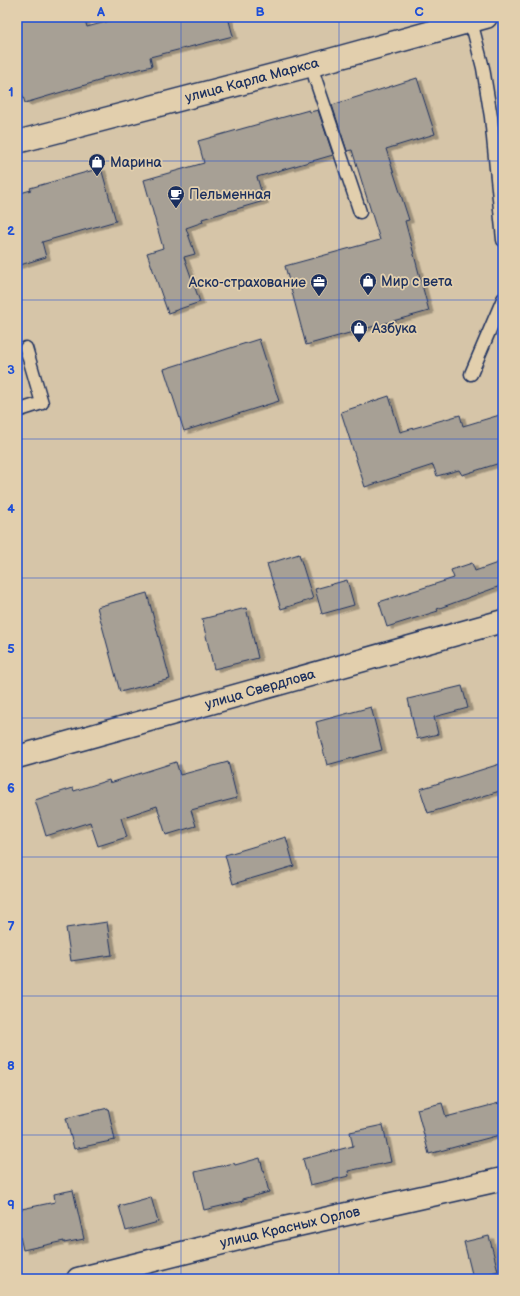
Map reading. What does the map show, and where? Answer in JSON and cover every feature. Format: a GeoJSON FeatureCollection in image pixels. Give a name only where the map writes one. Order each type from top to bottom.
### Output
{"type":"FeatureCollection","features":[{"type":"Feature","properties":{"kind":"street","name":"улица Карла Маркса"},"geometry":{"type":"LineString","coordinates":[[17,142],[312,65],[478,19]]}},
{"type":"Feature","properties":{"kind":"street","name":"улица Свердлова"},"geometry":{"type":"LineString","coordinates":[[17,757],[503,621]]}},
{"type":"Feature","properties":{"kind":"street","name":"улица Красных Орлов"},"geometry":{"type":"LineString","coordinates":[[78,1279],[271,1231],[503,1179]]}},
{"type":"Feature","properties":{"kind":"lane"},"geometry":{"type":"LineString","coordinates":[[478,19],[483,68],[491,117],[503,240]]}},
{"type":"Feature","properties":{"kind":"lane"},"geometry":{"type":"LineString","coordinates":[[312,65],[360,212]]}},
{"type":"Feature","properties":{"kind":"lane"},"geometry":{"type":"LineString","coordinates":[[471,374],[503,299]]}},
{"type":"Feature","properties":{"kind":"lane"},"geometry":{"type":"LineString","coordinates":[[17,411],[42,403],[26,348]]}},
{"type":"Feature","properties":{"kind":"building"},"geometry":{"type":"Polygon","coordinates":[[[17,17],[84,17],[87,27],[124,17],[228,17],[233,36],[150,57],[152,66],[102,78],[102,80],[25,103],[17,76],[17,17]]]}},
{"type":"Feature","properties":{"kind":"building"},"geometry":{"type":"Polygon","coordinates":[[[417,78],[435,134],[386,149],[409,220],[405,221],[429,311],[306,345],[285,266],[380,240],[352,150],[347,151],[332,105],[417,78]]]}},
{"type":"Feature","properties":{"kind":"building"},"geometry":{"type":"Polygon","coordinates":[[[309,110],[310,112],[318,110],[333,155],[257,177],[264,201],[202,219],[203,222],[186,228],[195,254],[184,257],[200,302],[168,313],[147,253],[163,248],[144,180],[204,163],[198,141],[309,110]]]}},
{"type":"Feature","properties":{"kind":"building"},"geometry":{"type":"Polygon","coordinates":[[[101,168],[116,221],[42,242],[46,257],[17,266],[17,194],[31,190],[30,188],[101,168]]]}},
{"type":"Feature","properties":{"kind":"building"},"geometry":{"type":"Polygon","coordinates":[[[259,339],[279,401],[184,431],[164,369],[259,339]]]}},
{"type":"Feature","properties":{"kind":"building"},"geometry":{"type":"Polygon","coordinates":[[[389,396],[400,432],[460,415],[463,426],[503,414],[503,462],[462,475],[459,470],[437,476],[433,465],[365,487],[341,412],[389,396]]]}},
{"type":"Feature","properties":{"kind":"building"},"geometry":{"type":"Polygon","coordinates":[[[299,554],[313,599],[281,609],[267,564],[299,554]]]}},
{"type":"Feature","properties":{"kind":"building"},"geometry":{"type":"Polygon","coordinates":[[[503,561],[503,585],[437,609],[438,611],[387,627],[379,602],[454,578],[451,570],[472,563],[475,571],[503,561]]]}},
{"type":"Feature","properties":{"kind":"building"},"geometry":{"type":"Polygon","coordinates":[[[347,580],[354,605],[322,614],[315,589],[347,580]]]}},
{"type":"Feature","properties":{"kind":"building"},"geometry":{"type":"Polygon","coordinates":[[[147,593],[170,679],[120,692],[97,607],[147,593]]]}},
{"type":"Feature","properties":{"kind":"building"},"geometry":{"type":"Polygon","coordinates":[[[246,608],[258,658],[214,669],[202,619],[246,608]]]}},
{"type":"Feature","properties":{"kind":"building"},"geometry":{"type":"Polygon","coordinates":[[[462,686],[468,708],[434,717],[438,734],[417,739],[408,699],[462,686]]]}},
{"type":"Feature","properties":{"kind":"building"},"geometry":{"type":"Polygon","coordinates":[[[371,707],[382,750],[327,765],[316,722],[371,707]]]}},
{"type":"Feature","properties":{"kind":"building"},"geometry":{"type":"Polygon","coordinates":[[[176,762],[180,775],[228,762],[237,798],[191,810],[196,826],[166,835],[157,806],[121,818],[127,837],[98,846],[90,822],[46,836],[35,800],[73,788],[74,791],[109,780],[110,783],[176,762]]]}},
{"type":"Feature","properties":{"kind":"building"},"geometry":{"type":"Polygon","coordinates":[[[503,763],[503,790],[428,813],[420,789],[503,763]]]}},
{"type":"Feature","properties":{"kind":"building"},"geometry":{"type":"Polygon","coordinates":[[[286,837],[294,866],[233,884],[225,855],[286,837]]]}},
{"type":"Feature","properties":{"kind":"building"},"geometry":{"type":"Polygon","coordinates":[[[107,922],[112,955],[71,961],[66,928],[107,922]]]}},
{"type":"Feature","properties":{"kind":"building"},"geometry":{"type":"Polygon","coordinates":[[[503,1102],[503,1134],[429,1154],[417,1109],[442,1103],[446,1117],[503,1102]]]}},
{"type":"Feature","properties":{"kind":"building"},"geometry":{"type":"Polygon","coordinates":[[[108,1108],[115,1140],[74,1149],[66,1118],[108,1108]]]}},
{"type":"Feature","properties":{"kind":"building"},"geometry":{"type":"Polygon","coordinates":[[[383,1125],[391,1162],[348,1171],[349,1176],[310,1185],[303,1159],[353,1146],[350,1132],[383,1125]]]}},
{"type":"Feature","properties":{"kind":"building"},"geometry":{"type":"Polygon","coordinates":[[[260,1158],[269,1192],[243,1199],[243,1201],[204,1210],[195,1172],[234,1163],[235,1165],[260,1158]]]}},
{"type":"Feature","properties":{"kind":"building"},"geometry":{"type":"Polygon","coordinates":[[[73,1190],[84,1239],[64,1243],[64,1241],[23,1250],[17,1223],[17,1210],[55,1202],[54,1194],[73,1190]]]}},
{"type":"Feature","properties":{"kind":"building"},"geometry":{"type":"Polygon","coordinates":[[[151,1197],[158,1222],[126,1231],[119,1206],[151,1197]]]}},
{"type":"Feature","properties":{"kind":"building"},"geometry":{"type":"Polygon","coordinates":[[[489,1236],[498,1271],[473,1278],[464,1242],[489,1236]]]}},
{"type":"Feature","properties":{"kind":"place","name":"Марина"},"geometry":{"type":"Point","coordinates":[97,177]}},
{"type":"Feature","properties":{"kind":"place","name":"Пельменная"},"geometry":{"type":"Point","coordinates":[176,209]}},
{"type":"Feature","properties":{"kind":"place","name":"Мир с вета"},"geometry":{"type":"Point","coordinates":[368,296]}},
{"type":"Feature","properties":{"kind":"place","name":"Аско-страхование"},"geometry":{"type":"Point","coordinates":[319,297]}},
{"type":"Feature","properties":{"kind":"place","name":"Азбука"},"geometry":{"type":"Point","coordinates":[359,343]}}]}
